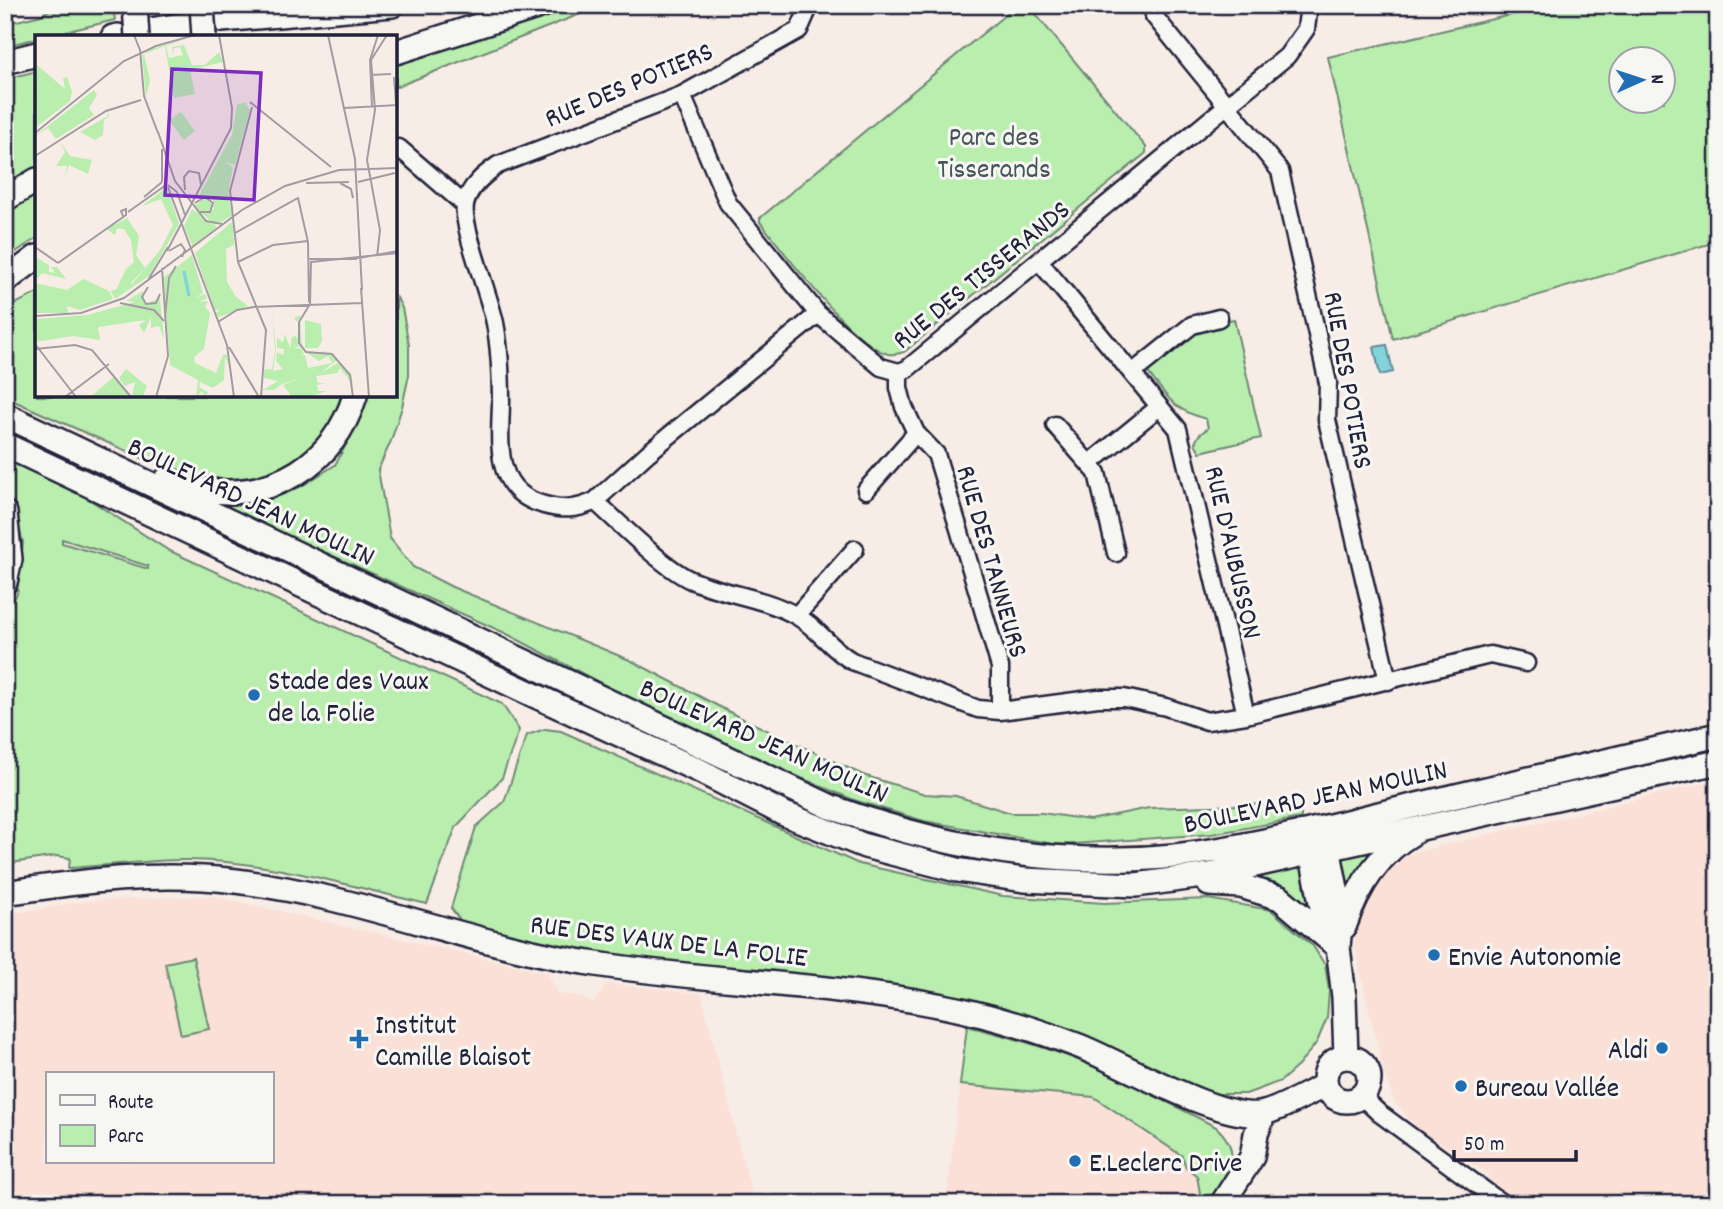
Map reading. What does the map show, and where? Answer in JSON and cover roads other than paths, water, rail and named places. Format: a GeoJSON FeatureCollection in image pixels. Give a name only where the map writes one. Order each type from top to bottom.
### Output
{"type":"FeatureCollection","features":[{"type":"Feature","properties":{"kind":"main road"},"geometry":{"type":"LineString","coordinates":[[135,5],[140,34],[201,21]]}},
{"type":"Feature","properties":{"kind":"main road"},"geometry":{"type":"LineString","coordinates":[[222,20],[392,5]]}},
{"type":"Feature","properties":{"kind":"main road"},"geometry":{"type":"LineString","coordinates":[[397,52],[543,5]]}},
{"type":"Feature","properties":{"kind":"main road"},"geometry":{"type":"LineString","coordinates":[[5,62],[35,54]]}},
{"type":"Feature","properties":{"kind":"main road"},"geometry":{"type":"LineString","coordinates":[[5,199],[35,181]]}},
{"type":"Feature","properties":{"kind":"main road"},"geometry":{"type":"LineString","coordinates":[[5,281],[35,258]]}},
{"type":"Feature","properties":{"kind":"main road"},"geometry":{"type":"LineString","coordinates":[[5,292],[35,279]]}},
{"type":"Feature","properties":{"kind":"main road"},"geometry":{"type":"LineString","coordinates":[[109,465],[202,490],[243,490],[279,483],[302,471],[327,449],[349,415],[355,397]]}},
{"type":"Feature","properties":{"kind":"main road","name":"BOULEVARD JEAN MOULIN"},"geometry":{"type":"LineString","coordinates":[[5,415],[801,792],[870,821],[968,846],[1014,854],[1071,858],[1174,856],[1316,828],[1718,735]]}},
{"type":"Feature","properties":{"kind":"main road"},"geometry":{"type":"LineString","coordinates":[[5,445],[700,771],[782,813],[865,846],[957,870],[1024,880],[1241,886],[1280,898],[1338,947]]}},
{"type":"Feature","properties":{"kind":"main road"},"geometry":{"type":"LineString","coordinates":[[5,513],[10,559],[5,582]]}},
{"type":"Feature","properties":{"kind":"main road"},"geometry":{"type":"LineString","coordinates":[[1136,885],[1210,875],[1718,762]]}},
{"type":"Feature","properties":{"kind":"main road"},"geometry":{"type":"LineString","coordinates":[[1316,828],[1320,851],[1341,915],[1338,947],[1346,1057]]}},
{"type":"Feature","properties":{"kind":"main road"},"geometry":{"type":"LineString","coordinates":[[1338,947],[1358,889],[1372,869],[1402,840],[1420,829]]}},
{"type":"Feature","properties":{"kind":"main road","name":"RUE DES VAUX DE LA FOLIE"},"geometry":{"type":"LineString","coordinates":[[5,893],[105,879],[186,876],[285,888],[504,947],[581,961],[907,998],[967,1011],[1082,1047],[1190,1097],[1236,1112],[1264,1114]]}},
{"type":"Feature","properties":{"kind":"main road"},"geometry":{"type":"LineString","coordinates":[[1346,1057],[1359,1060],[1367,1071],[1368,1084],[1361,1096],[1348,1101],[1329,1092],[1325,1078],[1331,1063],[1346,1057]]}},
{"type":"Feature","properties":{"kind":"main road"},"geometry":{"type":"LineString","coordinates":[[1222,1204],[1252,1157],[1256,1134],[1264,1114],[1326,1086]]}},
{"type":"Feature","properties":{"kind":"street","name":"RUE DES POTIERS"},"geometry":{"type":"LineString","coordinates":[[465,205],[481,177],[498,164],[682,94],[799,30],[810,5]]}},
{"type":"Feature","properties":{"kind":"street","name":"RUE DES TISSERANDS"},"geometry":{"type":"LineString","coordinates":[[682,94],[728,203],[818,314],[881,367],[899,372],[917,362],[1287,56],[1306,29],[1309,5]]}},
{"type":"Feature","properties":{"kind":"street","name":"RUE DES POTIERS"},"geometry":{"type":"LineString","coordinates":[[1151,9],[1280,171],[1328,383],[1327,420],[1388,681]]}},
{"type":"Feature","properties":{"kind":"street"},"geometry":{"type":"LineString","coordinates":[[399,148],[465,205],[470,236],[490,298],[498,339],[499,441],[502,466],[509,481],[520,493],[537,503],[564,510],[595,500],[648,453],[818,314]]}},
{"type":"Feature","properties":{"kind":"street","name":"RUE D'AUBUSSON"},"geometry":{"type":"LineString","coordinates":[[1039,261],[1178,429],[1245,715]]}},
{"type":"Feature","properties":{"kind":"street"},"geometry":{"type":"LineString","coordinates":[[1132,373],[1192,325],[1219,318]]}},
{"type":"Feature","properties":{"kind":"street","name":"RUE DES TANNEURS"},"geometry":{"type":"LineString","coordinates":[[899,372],[899,388],[904,407],[916,433],[936,454],[960,530],[1000,667],[1000,711]]}},
{"type":"Feature","properties":{"kind":"street"},"geometry":{"type":"LineString","coordinates":[[1089,464],[1159,407]]}},
{"type":"Feature","properties":{"kind":"street"},"geometry":{"type":"LineString","coordinates":[[1055,425],[1097,473],[1116,553]]}},
{"type":"Feature","properties":{"kind":"street"},"geometry":{"type":"LineString","coordinates":[[866,490],[916,433]]}},
{"type":"Feature","properties":{"kind":"street"},"geometry":{"type":"LineString","coordinates":[[595,500],[680,574],[797,615],[840,654],[852,661],[967,705],[1000,711],[1098,698],[1124,698],[1155,704],[1207,721],[1245,715],[1490,655],[1526,663]]}},
{"type":"Feature","properties":{"kind":"street"},"geometry":{"type":"LineString","coordinates":[[797,615],[855,549]]}},
{"type":"Feature","properties":{"kind":"street"},"geometry":{"type":"LineString","coordinates":[[1361,1096],[1379,1113],[1503,1204]]}},
{"type":"Feature","properties":{"kind":"water"},"geometry":{"type":"Polygon","coordinates":[[[1387,345],[1393,372],[1380,375],[1374,347],[1387,345]]]}},
{"type":"Feature","properties":{"kind":"place","name":"Stade des Vaux de la Folie"},"geometry":{"type":"Point","coordinates":[254,695]}},
{"type":"Feature","properties":{"kind":"place","name":"Envie Autonomie"},"geometry":{"type":"Point","coordinates":[1434,955]}},
{"type":"Feature","properties":{"kind":"place","name":"Institut Camille Blaisot"},"geometry":{"type":"Point","coordinates":[359,1039]}},
{"type":"Feature","properties":{"kind":"place","name":"Aldi"},"geometry":{"type":"Point","coordinates":[1662,1048]}},
{"type":"Feature","properties":{"kind":"place","name":"Bureau Vallée"},"geometry":{"type":"Point","coordinates":[1461,1086]}},
{"type":"Feature","properties":{"kind":"place","name":"E.Leclerc Drive"},"geometry":{"type":"Point","coordinates":[1075,1161]}},
{"type":"Feature","properties":{"kind":"park label","name":"Parc des Tisserands"},"geometry":{"type":"Point","coordinates":[994,151]}}]}
